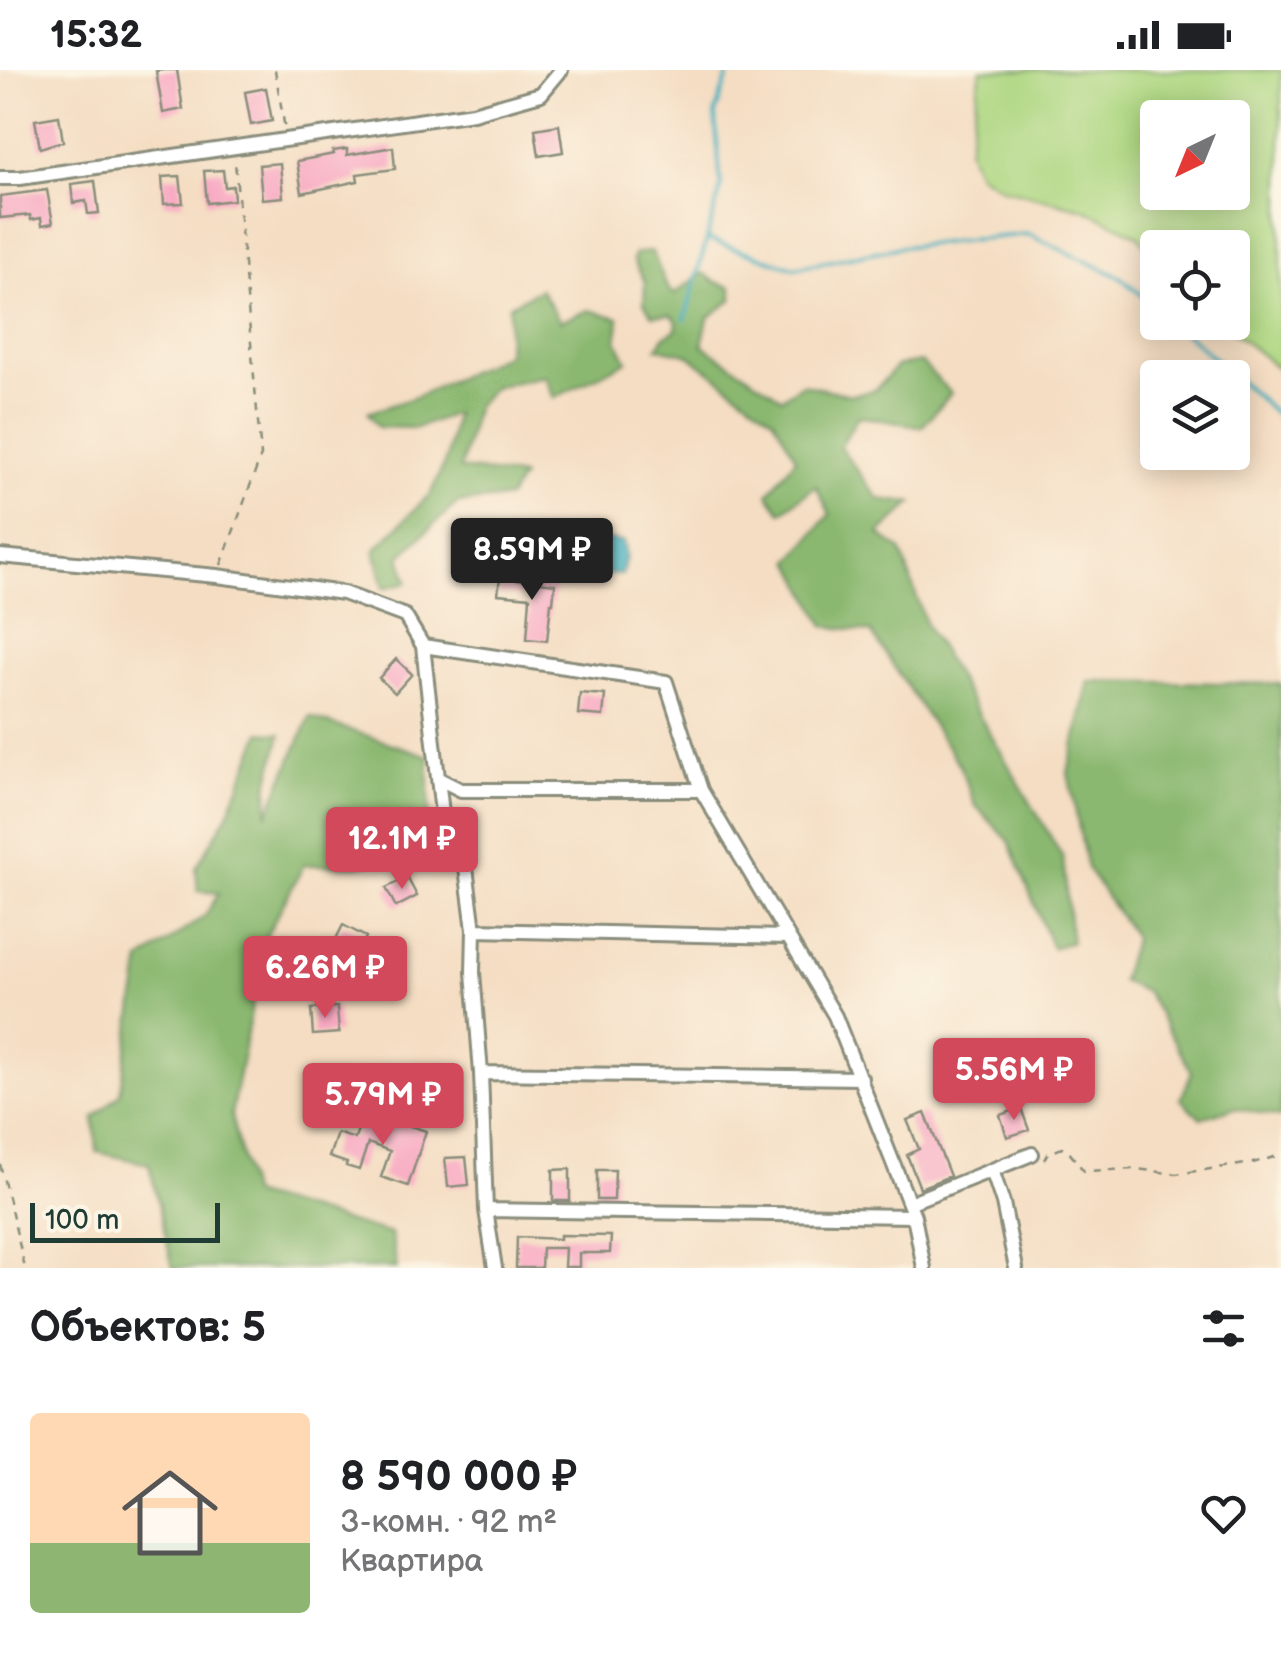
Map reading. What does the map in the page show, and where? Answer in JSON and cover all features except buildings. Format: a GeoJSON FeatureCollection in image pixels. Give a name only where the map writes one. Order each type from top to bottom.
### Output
{"type":"FeatureCollection","features":[{"type":"Feature","properties":{"kind":"street"},"geometry":{"type":"LineString","coordinates":[[0,178],[473,114],[541,94],[561,70]]}},
{"type":"Feature","properties":{"kind":"street"},"geometry":{"type":"LineString","coordinates":[[0,556],[217,576],[343,593],[405,616],[424,646],[443,822],[462,837],[474,930],[486,1210],[495,1268]]}},
{"type":"Feature","properties":{"kind":"street"},"geometry":{"type":"LineString","coordinates":[[424,646],[666,682],[701,790],[835,1016],[912,1210],[924,1268]]}},
{"type":"Feature","properties":{"kind":"street"},"geometry":{"type":"LineString","coordinates":[[439,779],[462,790],[701,790]]}},
{"type":"Feature","properties":{"kind":"street"},"geometry":{"type":"LineString","coordinates":[[474,930],[788,937]]}},
{"type":"Feature","properties":{"kind":"street"},"geometry":{"type":"LineString","coordinates":[[481,1073],[861,1078]]}},
{"type":"Feature","properties":{"kind":"street"},"geometry":{"type":"LineString","coordinates":[[486,1210],[912,1210],[992,1170],[1038,1158]]}},
{"type":"Feature","properties":{"kind":"street"},"geometry":{"type":"LineString","coordinates":[[992,1170],[1016,1268]]}},
{"type":"Feature","properties":{"kind":"path"},"geometry":{"type":"LineString","coordinates":[[275,70],[286,140]]}},
{"type":"Feature","properties":{"kind":"path"},"geometry":{"type":"LineString","coordinates":[[217,576],[260,456],[234,148]]}},
{"type":"Feature","properties":{"kind":"path"},"geometry":{"type":"LineString","coordinates":[[1038,1158],[1062,1148],[1084,1171],[1176,1174],[1281,1156]]}},
{"type":"Feature","properties":{"kind":"path"},"geometry":{"type":"LineString","coordinates":[[0,1164],[26,1268]]}},
{"type":"Feature","properties":{"kind":"green space"},"geometry":{"type":"Polygon","coordinates":[[[981,70],[1281,70],[1281,371],[1243,340],[1250,340],[1250,230],[1140,230],[1140,239],[1084,209],[1002,188],[978,174],[968,150],[981,70]]]}},
{"type":"Feature","properties":{"kind":"green space"},"geometry":{"type":"Polygon","coordinates":[[[651,251],[674,294],[703,273],[732,287],[732,300],[708,318],[702,345],[782,398],[802,384],[851,395],[875,390],[897,366],[921,362],[951,393],[922,427],[858,416],[840,447],[879,499],[913,503],[879,534],[901,550],[926,625],[1063,858],[1071,942],[1052,948],[1009,841],[975,805],[960,766],[871,632],[825,626],[791,561],[830,514],[816,486],[781,512],[768,494],[796,458],[774,419],[687,354],[657,348],[664,337],[676,330],[677,321],[671,315],[652,315],[644,303],[645,282],[633,260],[635,254],[651,251]]]}},
{"type":"Feature","properties":{"kind":"green space"},"geometry":{"type":"Polygon","coordinates":[[[540,289],[560,321],[589,310],[619,318],[617,341],[627,361],[554,398],[545,376],[494,387],[476,406],[460,469],[522,477],[508,498],[457,503],[400,556],[408,582],[384,588],[375,550],[431,493],[447,457],[455,414],[416,428],[378,427],[368,413],[416,397],[507,354],[509,306],[540,289]]]}},
{"type":"Feature","properties":{"kind":"green space"},"geometry":{"type":"Polygon","coordinates":[[[1089,681],[1281,684],[1281,1117],[1234,1108],[1201,1118],[1181,1099],[1192,1072],[1146,992],[1121,981],[1134,937],[1087,868],[1068,773],[1089,681]]]}},
{"type":"Feature","properties":{"kind":"green space"},"geometry":{"type":"Polygon","coordinates":[[[310,717],[429,756],[429,849],[361,865],[304,865],[265,938],[231,1115],[250,1194],[391,1234],[397,1268],[173,1268],[149,1164],[97,1152],[94,1118],[120,1094],[141,961],[205,916],[219,893],[198,891],[196,868],[228,814],[261,732],[281,734],[269,781],[267,815],[310,717]]]}},
{"type":"Feature","properties":{"kind":"water"},"geometry":{"type":"Polygon","coordinates":[[[578,535],[623,542],[626,555],[622,575],[569,571],[564,562],[567,539],[578,535]]]}},
{"type":"Feature","properties":{"kind":"waterway"},"geometry":{"type":"LineString","coordinates":[[685,319],[721,187],[715,114],[730,70]]}},
{"type":"Feature","properties":{"kind":"waterway"},"geometry":{"type":"LineString","coordinates":[[707,239],[794,268],[901,247],[1028,234],[1120,277],[1140,294]]}},
{"type":"Feature","properties":{"kind":"waterway"},"geometry":{"type":"LineString","coordinates":[[1193,340],[1281,418]]}}]}
